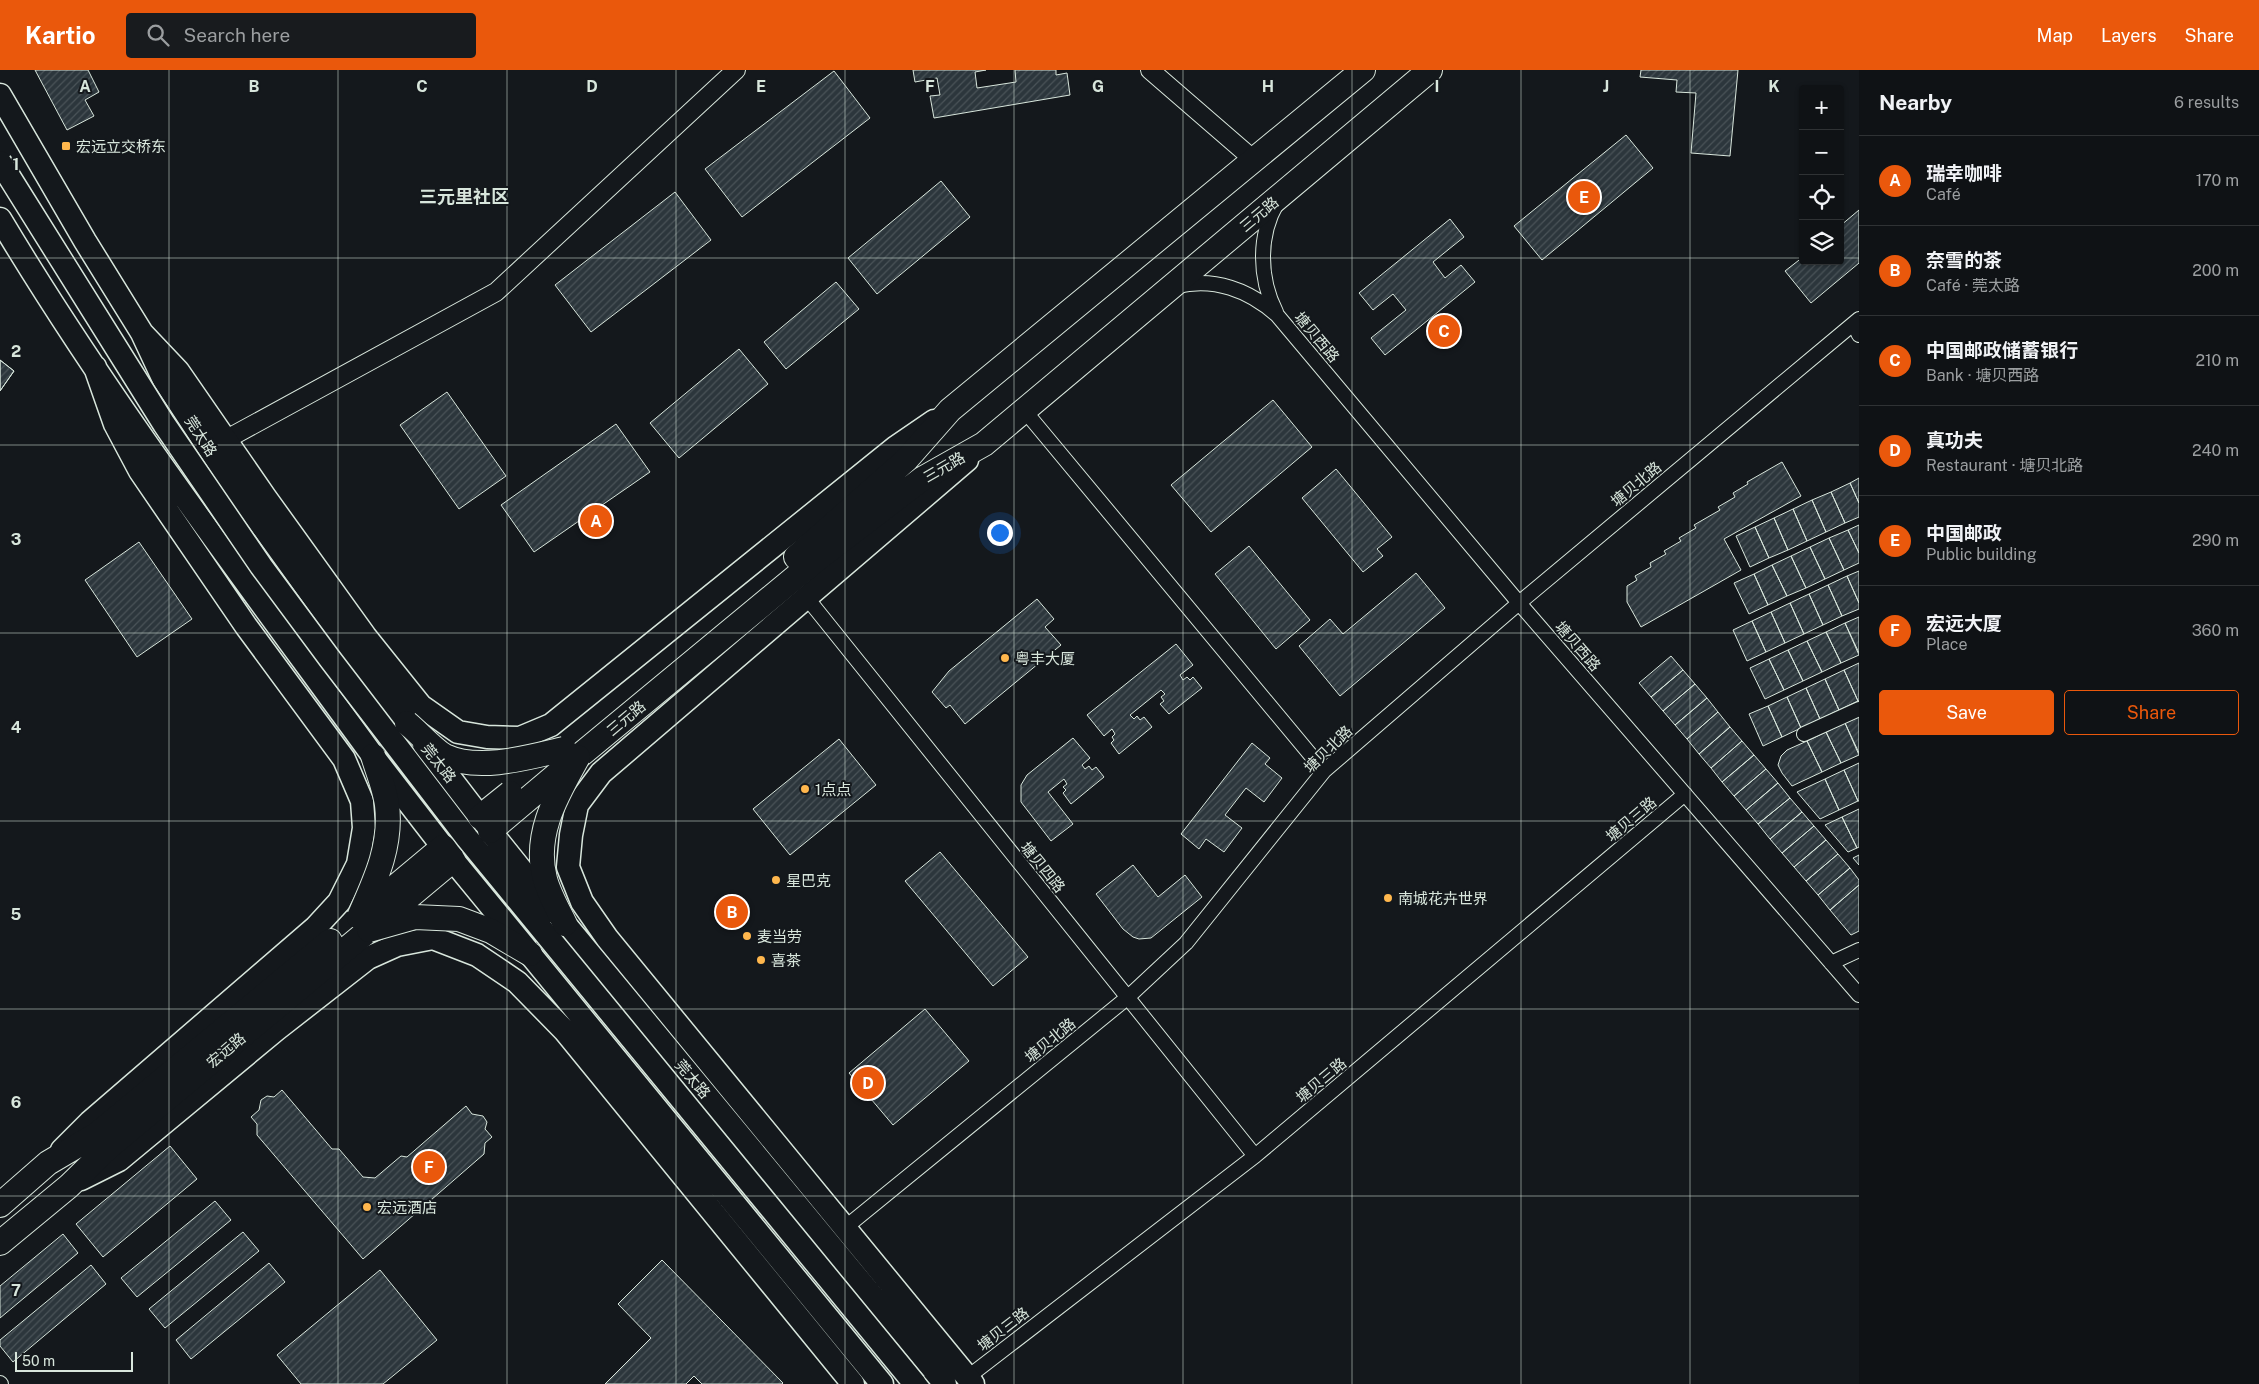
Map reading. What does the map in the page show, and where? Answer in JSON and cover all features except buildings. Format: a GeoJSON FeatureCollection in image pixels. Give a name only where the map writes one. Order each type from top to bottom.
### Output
{"type":"FeatureCollection","features":[{"type":"Feature","properties":{"kind":"highway","name":"三元路"},"geometry":{"type":"LineString","coordinates":[[448,854],[809,556],[906,460],[950,410],[1363,70]]}},
{"type":"Feature","properties":{"kind":"highway","name":"三元路"},"geometry":{"type":"LineString","coordinates":[[809,556],[922,479],[984,444],[1430,70]]}},
{"type":"Feature","properties":{"kind":"highway"},"geometry":{"type":"LineString","coordinates":[[407,723],[445,756],[480,763],[571,753],[541,842],[545,879],[565,924]]}},
{"type":"Feature","properties":{"kind":"highway"},"geometry":{"type":"LineString","coordinates":[[373,756],[387,805],[387,837],[380,871],[364,924],[415,917],[459,919],[491,931],[530,954]]}},
{"type":"Feature","properties":{"kind":"highway","name":"宏远路"},"geometry":{"type":"LineString","coordinates":[[0,1243],[69,1186],[103,1141],[448,854]]}},
{"type":"Feature","properties":{"kind":"highway","name":"宏远路"},"geometry":{"type":"LineString","coordinates":[[0,1205],[48,1163],[103,1141]]}},
{"type":"Feature","properties":{"kind":"main road","name":"莞太路"},"geometry":{"type":"LineString","coordinates":[[0,94],[85,241],[142,333],[164,380],[239,494],[350,648],[485,824],[565,924],[945,1384]]}},
{"type":"Feature","properties":{"kind":"main road"},"geometry":{"type":"LineString","coordinates":[[0,162],[164,424],[261,566],[330,659],[467,838],[915,1384]]}},
{"type":"Feature","properties":{"kind":"main road"},"geometry":{"type":"LineString","coordinates":[[0,219],[32,272],[95,367],[209,532],[373,756],[448,854],[882,1384]]}},
{"type":"Feature","properties":{"kind":"main road"},"geometry":{"type":"LineString","coordinates":[[142,333],[178,371],[365,636],[421,706],[458,732],[488,737],[520,749],[546,772],[564,801],[571,835],[568,867],[582,902],[607,938],[971,1381]]}},
{"type":"Feature","properties":{"kind":"main road"},"geometry":{"type":"LineString","coordinates":[[95,367],[115,424],[140,471],[246,626],[344,759],[362,802],[366,863],[379,896],[403,922],[433,938],[477,955],[517,982],[565,1031],[853,1384]]}},
{"type":"Feature","properties":{"kind":"main road"},"geometry":{"type":"LineString","coordinates":[[48,1163],[90,1122],[316,928],[340,902],[358,864],[364,828],[374,795],[393,767],[421,747],[454,736],[520,738],[551,725],[896,447],[950,410]]}},
{"type":"Feature","properties":{"kind":"main road"},"geometry":{"type":"LineString","coordinates":[[69,1186],[118,1160],[368,958],[397,944],[433,938],[466,944],[499,939],[529,923],[553,899],[567,869],[577,805],[601,774],[984,444]]}},
{"type":"Feature","properties":{"kind":"street"},"geometry":{"type":"LineString","coordinates":[[226,440],[496,292],[736,70]]}},
{"type":"Feature","properties":{"kind":"street"},"geometry":{"type":"LineString","coordinates":[[1150,70],[1254,160]]}},
{"type":"Feature","properties":{"kind":"street"},"geometry":{"type":"LineString","coordinates":[[1277,315],[1264,278],[1263,250],[1269,221],[1282,194]]}},
{"type":"Feature","properties":{"kind":"street"},"geometry":{"type":"LineString","coordinates":[[1169,288],[1198,283],[1228,287],[1254,297],[1277,315]]}},
{"type":"Feature","properties":{"kind":"street","name":"塘贝西路"},"geometry":{"type":"LineString","coordinates":[[1277,315],[1519,603],[1859,995]]}},
{"type":"Feature","properties":{"kind":"street","name":"塘贝北路"},"geometry":{"type":"LineString","coordinates":[[846,1227],[1127,998],[1186,944],[1324,771],[1519,603],[1857,326]]}},
{"type":"Feature","properties":{"kind":"street"},"geometry":{"type":"LineString","coordinates":[[1024,410],[1324,771]]}},
{"type":"Feature","properties":{"kind":"street","name":"塘贝四路"},"geometry":{"type":"LineString","coordinates":[[806,598],[1255,1156]]}},
{"type":"Feature","properties":{"kind":"street"},"geometry":{"type":"LineString","coordinates":[[1804,734],[1859,709]]}},
{"type":"Feature","properties":{"kind":"street","name":"塘贝三路"},"geometry":{"type":"LineString","coordinates":[[971,1381],[1255,1156],[1685,794]]}},
{"type":"Feature","properties":{"kind":"street"},"geometry":{"type":"LineString","coordinates":[[1831,963],[1859,950]]}},
{"type":"Feature","properties":{"kind":"place","name":"宏远立交桥东"},"geometry":{"type":"Point","coordinates":[66,146]}},
{"type":"Feature","properties":{"kind":"place","name":"中国邮政"},"geometry":{"type":"Point","coordinates":[1584,197]}},
{"type":"Feature","properties":{"kind":"place","name":"中国邮政储蓄银行"},"geometry":{"type":"Point","coordinates":[1444,331]}},
{"type":"Feature","properties":{"kind":"place","name":"瑞幸咖啡"},"geometry":{"type":"Point","coordinates":[596,521]}},
{"type":"Feature","properties":{"kind":"place","name":"粤丰大厦"},"geometry":{"type":"Point","coordinates":[1005,658]}},
{"type":"Feature","properties":{"kind":"place","name":"1点点"},"geometry":{"type":"Point","coordinates":[805,789]}},
{"type":"Feature","properties":{"kind":"place","name":"星巴克"},"geometry":{"type":"Point","coordinates":[776,880]}},
{"type":"Feature","properties":{"kind":"place","name":"南城花卉世界"},"geometry":{"type":"Point","coordinates":[1388,898]}},
{"type":"Feature","properties":{"kind":"place","name":"奈雪的茶"},"geometry":{"type":"Point","coordinates":[732,912]}},
{"type":"Feature","properties":{"kind":"place","name":"麦当劳"},"geometry":{"type":"Point","coordinates":[747,936]}},
{"type":"Feature","properties":{"kind":"place","name":"喜茶"},"geometry":{"type":"Point","coordinates":[761,960]}},
{"type":"Feature","properties":{"kind":"place","name":"真功夫"},"geometry":{"type":"Point","coordinates":[868,1083]}},
{"type":"Feature","properties":{"kind":"place","name":"宏远大厦"},"geometry":{"type":"Point","coordinates":[429,1167]}},
{"type":"Feature","properties":{"kind":"place","name":"宏远酒店"},"geometry":{"type":"Point","coordinates":[367,1207]}},
{"type":"Feature","properties":{"kind":"district","name":"三元里社区"},"geometry":{"type":"Point","coordinates":[464,196]}}]}
